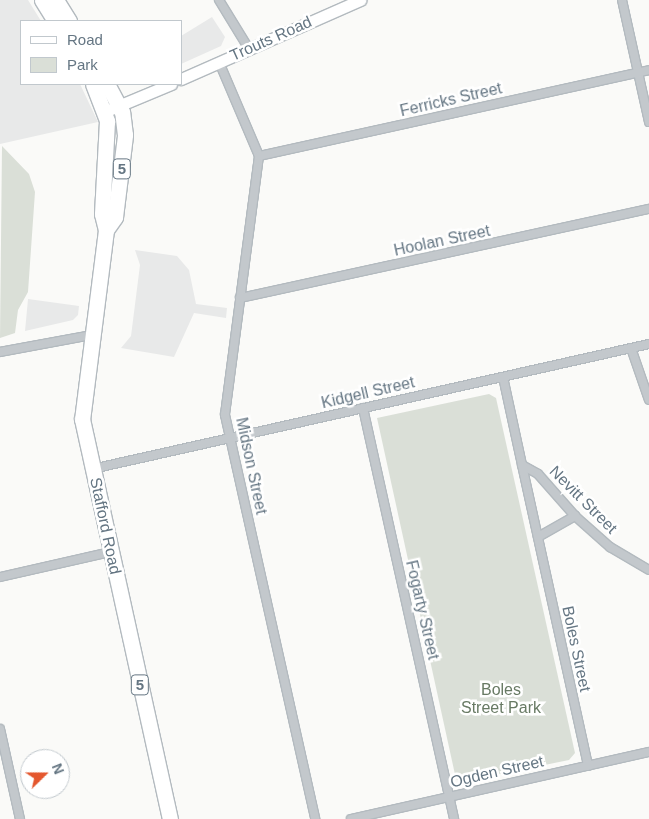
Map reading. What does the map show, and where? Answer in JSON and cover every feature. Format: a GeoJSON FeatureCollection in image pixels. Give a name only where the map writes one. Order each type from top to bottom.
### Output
{"type":"FeatureCollection","features":[{"type":"Feature","properties":{"kind":"highway"},"geometry":{"type":"LineString","coordinates":[[42,0],[54,20]]}},
{"type":"Feature","properties":{"kind":"highway"},"geometry":{"type":"LineString","coordinates":[[56,0],[68,20]]}},
{"type":"Feature","properties":{"kind":"highway","name":"Stafford Road"},"geometry":{"type":"LineString","coordinates":[[94,85],[112,108]]}},
{"type":"Feature","properties":{"kind":"highway","name":"Stafford Road"},"geometry":{"type":"LineString","coordinates":[[107,85],[112,108],[125,145],[115,217],[106,230],[82,412],[92,469],[170,819]]}},
{"type":"Feature","properties":{"kind":"street"},"geometry":{"type":"LineString","coordinates":[[219,0],[249,49]]}},
{"type":"Feature","properties":{"kind":"street","name":"Trouts Road"},"geometry":{"type":"LineString","coordinates":[[182,79],[360,0]]}},
{"type":"Feature","properties":{"kind":"street"},"geometry":{"type":"LineString","coordinates":[[622,0],[649,122]]}},
{"type":"Feature","properties":{"kind":"street"},"geometry":{"type":"LineString","coordinates":[[219,62],[259,156]]}},
{"type":"Feature","properties":{"kind":"street","name":"Ferricks Street"},"geometry":{"type":"LineString","coordinates":[[259,156],[649,70]]}},
{"type":"Feature","properties":{"kind":"street"},"geometry":{"type":"LineString","coordinates":[[112,108],[169,85]]}},
{"type":"Feature","properties":{"kind":"street","name":"Midson Street"},"geometry":{"type":"LineString","coordinates":[[259,156],[225,403],[230,438],[315,819]]}},
{"type":"Feature","properties":{"kind":"street","name":"Hoolan Street"},"geometry":{"type":"LineString","coordinates":[[240,298],[649,209]]}},
{"type":"Feature","properties":{"kind":"street"},"geometry":{"type":"LineString","coordinates":[[0,352],[92,335]]}},
{"type":"Feature","properties":{"kind":"street","name":"Kidgell Street"},"geometry":{"type":"LineString","coordinates":[[92,469],[649,344]]}},
{"type":"Feature","properties":{"kind":"street"},"geometry":{"type":"LineString","coordinates":[[631,348],[649,400]]}},
{"type":"Feature","properties":{"kind":"street"},"geometry":{"type":"LineString","coordinates":[[503,377],[522,465]]}},
{"type":"Feature","properties":{"kind":"street","name":"Fogarty Street"},"geometry":{"type":"LineString","coordinates":[[363,408],[454,819]]}},
{"type":"Feature","properties":{"kind":"street","name":"Nevitt Street"},"geometry":{"type":"LineString","coordinates":[[522,465],[538,474],[575,516],[610,547],[649,570]]}},
{"type":"Feature","properties":{"kind":"street","name":"Boles Street"},"geometry":{"type":"LineString","coordinates":[[522,465],[588,766]]}},
{"type":"Feature","properties":{"kind":"street"},"geometry":{"type":"LineString","coordinates":[[538,538],[575,516]]}},
{"type":"Feature","properties":{"kind":"street"},"geometry":{"type":"LineString","coordinates":[[0,576],[110,552]]}},
{"type":"Feature","properties":{"kind":"street"},"geometry":{"type":"LineString","coordinates":[[0,729],[20,819]]}},
{"type":"Feature","properties":{"kind":"street","name":"Ogden Street"},"geometry":{"type":"LineString","coordinates":[[351,819],[649,752]]}},
{"type":"Feature","properties":{"kind":"shaded area"},"geometry":{"type":"Polygon","coordinates":[[[0,0],[28,0],[40,20],[20,20],[20,85],[80,85],[98,122],[0,144],[0,0]]]}},
{"type":"Feature","properties":{"kind":"shaded area"},"geometry":{"type":"Polygon","coordinates":[[[212,17],[225,37],[221,46],[182,64],[182,35],[212,17]]]}},
{"type":"Feature","properties":{"kind":"shaded area"},"geometry":{"type":"Polygon","coordinates":[[[135,250],[177,256],[189,270],[196,304],[227,308],[226,318],[194,313],[174,357],[121,348],[131,336],[140,265],[135,250]]]}},
{"type":"Feature","properties":{"kind":"shaded area"},"geometry":{"type":"Polygon","coordinates":[[[28,299],[79,306],[78,315],[73,320],[25,331],[28,299]]]}},
{"type":"Feature","properties":{"kind":"green space"},"geometry":{"type":"Polygon","coordinates":[[[2,146],[29,174],[35,192],[28,292],[18,310],[15,333],[0,338],[2,146]]]}},
{"type":"Feature","properties":{"kind":"green space","name":"Boles Street Park"},"geometry":{"type":"Polygon","coordinates":[[[489,394],[496,398],[575,753],[569,760],[461,782],[456,779],[377,418],[489,394]]]}}]}
